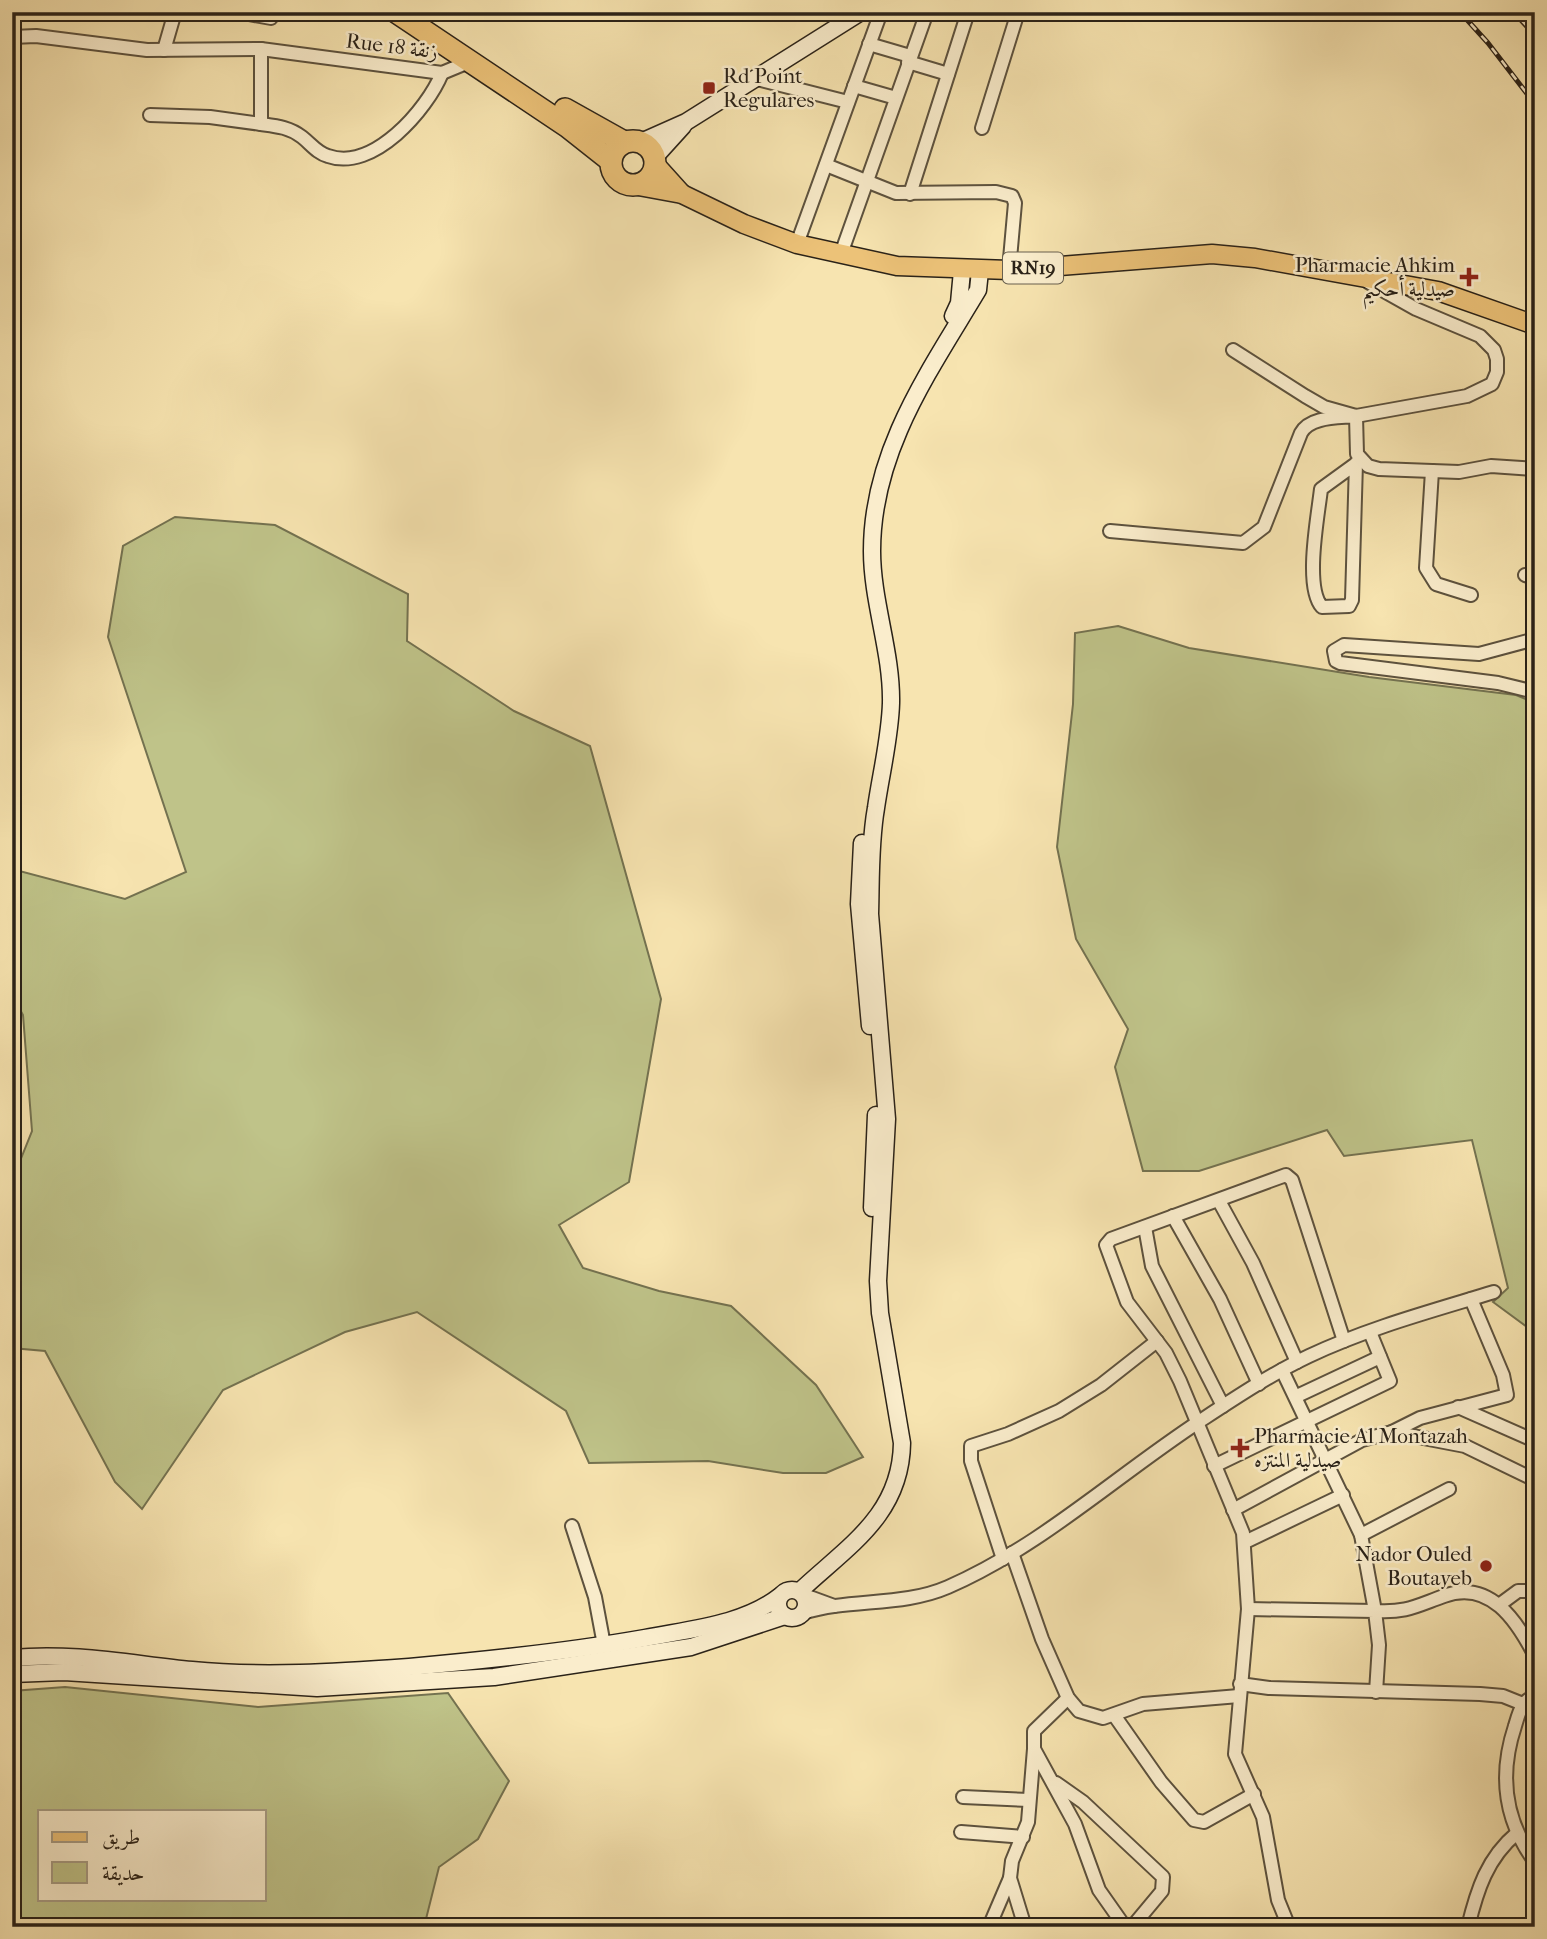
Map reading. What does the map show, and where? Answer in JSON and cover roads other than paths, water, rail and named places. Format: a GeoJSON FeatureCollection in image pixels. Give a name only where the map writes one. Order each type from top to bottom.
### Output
{"type":"FeatureCollection","features":[{"type":"Feature","properties":{"kind":"highway"},"geometry":{"type":"LineString","coordinates":[[396,12],[568,127],[611,161]]}},
{"type":"Feature","properties":{"kind":"highway","name":"RN19"},"geometry":{"type":"LineString","coordinates":[[419,12],[585,122],[643,152]]}},
{"type":"Feature","properties":{"kind":"highway"},"geometry":{"type":"LineString","coordinates":[[617,147],[643,152],[648,179],[633,185],[619,180],[611,168],[617,147]]}},
{"type":"Feature","properties":{"kind":"main road","name":"RN19"},"geometry":{"type":"LineString","coordinates":[[643,152],[682,194]]}},
{"type":"Feature","properties":{"kind":"main road","name":"RN19"},"geometry":{"type":"LineString","coordinates":[[633,185],[682,194],[744,224],[797,244],[897,266],[962,271],[1009,270],[1212,254],[1255,258],[1365,281],[1438,291],[1535,325]]}},
{"type":"Feature","properties":{"kind":"street"},"geometry":{"type":"LineString","coordinates":[[164,50],[175,12]]}},
{"type":"Feature","properties":{"kind":"street"},"geometry":{"type":"LineString","coordinates":[[238,12],[271,18]]}},
{"type":"Feature","properties":{"kind":"street"},"geometry":{"type":"LineString","coordinates":[[643,152],[861,12]]}},
{"type":"Feature","properties":{"kind":"street"},"geometry":{"type":"LineString","coordinates":[[797,244],[881,12]]}},
{"type":"Feature","properties":{"kind":"street"},"geometry":{"type":"LineString","coordinates":[[841,254],[927,12]]}},
{"type":"Feature","properties":{"kind":"street"},"geometry":{"type":"LineString","coordinates":[[910,194],[968,12]]}},
{"type":"Feature","properties":{"kind":"street"},"geometry":{"type":"LineString","coordinates":[[982,128],[1018,12]]}},
{"type":"Feature","properties":{"kind":"street"},"geometry":{"type":"LineString","coordinates":[[1523,12],[1535,24]]}},
{"type":"Feature","properties":{"kind":"street","name":"Rue 18 زنقة"},"geometry":{"type":"LineString","coordinates":[[12,37],[36,36],[164,50],[261,49],[442,73],[471,61]]}},
{"type":"Feature","properties":{"kind":"street"},"geometry":{"type":"LineString","coordinates":[[869,44],[948,74]]}},
{"type":"Feature","properties":{"kind":"street"},"geometry":{"type":"LineString","coordinates":[[261,49],[261,124]]}},
{"type":"Feature","properties":{"kind":"street"},"geometry":{"type":"LineString","coordinates":[[150,115],[210,117],[291,130],[332,158],[358,158],[376,149],[412,119],[426,104],[442,73]]}},
{"type":"Feature","properties":{"kind":"street"},"geometry":{"type":"LineString","coordinates":[[757,79],[848,102]]}},
{"type":"Feature","properties":{"kind":"street"},"geometry":{"type":"LineString","coordinates":[[854,86],[896,98]]}},
{"type":"Feature","properties":{"kind":"street"},"geometry":{"type":"LineString","coordinates":[[826,166],[896,193],[996,192],[1012,196],[1015,203],[1009,270]]}},
{"type":"Feature","properties":{"kind":"street"},"geometry":{"type":"LineString","coordinates":[[962,271],[964,304]]}},
{"type":"Feature","properties":{"kind":"street"},"geometry":{"type":"LineString","coordinates":[[785,1616],[779,1609],[793,1593],[878,1517],[897,1484],[902,1462],[902,1443],[880,1313],[878,1281],[887,1119],[870,914],[875,810],[891,704],[872,549],[879,487],[890,447],[901,420],[964,304],[978,290],[980,271]]}},
{"type":"Feature","properties":{"kind":"street"},"geometry":{"type":"LineString","coordinates":[[1110,531],[1243,542],[1264,527],[1305,426],[1313,421],[1467,396],[1492,384],[1497,372],[1494,350],[1480,336],[1416,309],[1365,281]]}},
{"type":"Feature","properties":{"kind":"street"},"geometry":{"type":"LineString","coordinates":[[1233,351],[1315,402],[1356,416]]}},
{"type":"Feature","properties":{"kind":"street"},"geometry":{"type":"LineString","coordinates":[[1356,416],[1354,447],[1358,462],[1352,600],[1349,606],[1322,607],[1314,583],[1321,489],[1358,462]]}},
{"type":"Feature","properties":{"kind":"street"},"geometry":{"type":"LineString","coordinates":[[1358,462],[1379,469],[1459,472],[1491,466],[1535,469]]}},
{"type":"Feature","properties":{"kind":"street"},"geometry":{"type":"LineString","coordinates":[[1432,471],[1426,568],[1436,584],[1471,594]]}},
{"type":"Feature","properties":{"kind":"street"},"geometry":{"type":"LineString","coordinates":[[1535,639],[1479,654],[1344,645],[1334,651],[1336,661],[1340,663],[1498,683],[1535,692]]}},
{"type":"Feature","properties":{"kind":"street"},"geometry":{"type":"LineString","coordinates":[[1289,1927],[1278,1899],[1269,1843],[1254,1794],[1237,1764],[1235,1754],[1248,1609],[1245,1542],[1172,1365],[1127,1302],[1106,1248],[1111,1239],[1219,1201],[1282,1175],[1290,1176],[1344,1341]]}},
{"type":"Feature","properties":{"kind":"street"},"geometry":{"type":"LineString","coordinates":[[1219,1201],[1264,1287],[1297,1362]]}},
{"type":"Feature","properties":{"kind":"street"},"geometry":{"type":"LineString","coordinates":[[1173,1216],[1220,1299],[1259,1384]]}},
{"type":"Feature","properties":{"kind":"street"},"geometry":{"type":"LineString","coordinates":[[1145,1227],[1152,1265],[1223,1406]]}},
{"type":"Feature","properties":{"kind":"street"},"geometry":{"type":"LineString","coordinates":[[12,1658],[74,1657],[139,1662],[192,1670],[299,1673],[563,1669],[691,1647],[785,1616],[794,1618],[803,1613],[834,1606],[890,1602],[930,1594],[1007,1556],[1197,1422],[1282,1370],[1344,1341],[1494,1292]]}},
{"type":"Feature","properties":{"kind":"street"},"geometry":{"type":"LineString","coordinates":[[1233,1510],[1369,1437],[1392,1432],[1420,1418],[1457,1407],[1502,1398],[1508,1391],[1471,1299]]}},
{"type":"Feature","properties":{"kind":"street"},"geometry":{"type":"LineString","coordinates":[[1214,1466],[1390,1381],[1370,1332]]}},
{"type":"Feature","properties":{"kind":"street"},"geometry":{"type":"LineString","coordinates":[[1157,1341],[1101,1385],[1059,1411],[971,1446],[971,1461],[1007,1556],[1068,1698],[1085,1714],[1103,1718],[1143,1704],[1269,1688],[1495,1695],[1523,1704]]}},
{"type":"Feature","properties":{"kind":"street"},"geometry":{"type":"LineString","coordinates":[[1297,1396],[1380,1357]]}},
{"type":"Feature","properties":{"kind":"street"},"geometry":{"type":"LineString","coordinates":[[1282,1370],[1297,1396],[1361,1535],[1376,1611],[1379,1646],[1376,1692]]}},
{"type":"Feature","properties":{"kind":"street"},"geometry":{"type":"LineString","coordinates":[[1457,1407],[1535,1441]]}},
{"type":"Feature","properties":{"kind":"street"},"geometry":{"type":"LineString","coordinates":[[1392,1432],[1465,1446],[1535,1480]]}},
{"type":"Feature","properties":{"kind":"street"},"geometry":{"type":"LineString","coordinates":[[1361,1535],[1449,1489]]}},
{"type":"Feature","properties":{"kind":"street"},"geometry":{"type":"LineString","coordinates":[[1245,1542],[1343,1495]]}},
{"type":"Feature","properties":{"kind":"street"},"geometry":{"type":"LineString","coordinates":[[572,1526],[595,1597],[604,1645]]}},
{"type":"Feature","properties":{"kind":"street"},"geometry":{"type":"LineString","coordinates":[[1499,1605],[1518,1591],[1535,1591]]}},
{"type":"Feature","properties":{"kind":"street"},"geometry":{"type":"LineString","coordinates":[[1248,1609],[1410,1611],[1457,1592],[1476,1593],[1499,1605],[1518,1624],[1535,1656]]}},
{"type":"Feature","properties":{"kind":"street"},"geometry":{"type":"LineString","coordinates":[[793,1593],[807,1604],[803,1613]]}},
{"type":"Feature","properties":{"kind":"street"},"geometry":{"type":"LineString","coordinates":[[12,1674],[64,1672],[317,1688],[441,1672],[604,1645],[743,1617],[793,1593],[834,1606]]}},
{"type":"Feature","properties":{"kind":"street"},"geometry":{"type":"LineString","coordinates":[[1535,1696],[1523,1704],[1504,1768],[1517,1833],[1535,1862]]}},
{"type":"Feature","properties":{"kind":"street"},"geometry":{"type":"LineString","coordinates":[[989,1927],[1010,1878],[1012,1861],[1023,1837],[1030,1800],[1034,1731],[1068,1698]]}},
{"type":"Feature","properties":{"kind":"street"},"geometry":{"type":"LineString","coordinates":[[1114,1715],[1161,1782],[1195,1820],[1204,1822],[1254,1794]]}},
{"type":"Feature","properties":{"kind":"street"},"geometry":{"type":"LineString","coordinates":[[1034,1749],[1075,1824],[1099,1890],[1125,1927]]}},
{"type":"Feature","properties":{"kind":"street"},"geometry":{"type":"LineString","coordinates":[[1053,1781],[1083,1802],[1163,1877],[1162,1891],[1132,1927]]}},
{"type":"Feature","properties":{"kind":"street"},"geometry":{"type":"LineString","coordinates":[[963,1797],[1030,1800]]}},
{"type":"Feature","properties":{"kind":"street"},"geometry":{"type":"LineString","coordinates":[[961,1832],[1023,1837]]}},
{"type":"Feature","properties":{"kind":"street"},"geometry":{"type":"LineString","coordinates":[[1468,1927],[1488,1865],[1499,1848],[1517,1833]]}},
{"type":"Feature","properties":{"kind":"street"},"geometry":{"type":"LineString","coordinates":[[1010,1878],[1025,1927]]}},
{"type":"Feature","properties":{"kind":"railway"},"geometry":{"type":"LineString","coordinates":[[1460,12],[1488,43],[1535,104]]}},
{"type":"Feature","properties":{"kind":"place","name":"Rd Point Regulares"},"geometry":{"type":"Point","coordinates":[709,88]}},
{"type":"Feature","properties":{"kind":"place","name":"Pharmacie Ahkim صيدلية أحكيم"},"geometry":{"type":"Point","coordinates":[1469,277]}},
{"type":"Feature","properties":{"kind":"place","name":"Pharmacie Al Montazah صيدلية المنتزه"},"geometry":{"type":"Point","coordinates":[1240,1448]}},
{"type":"Feature","properties":{"kind":"place","name":"Nador Ouled Boutayeb"},"geometry":{"type":"Point","coordinates":[1486,1566]}}]}
